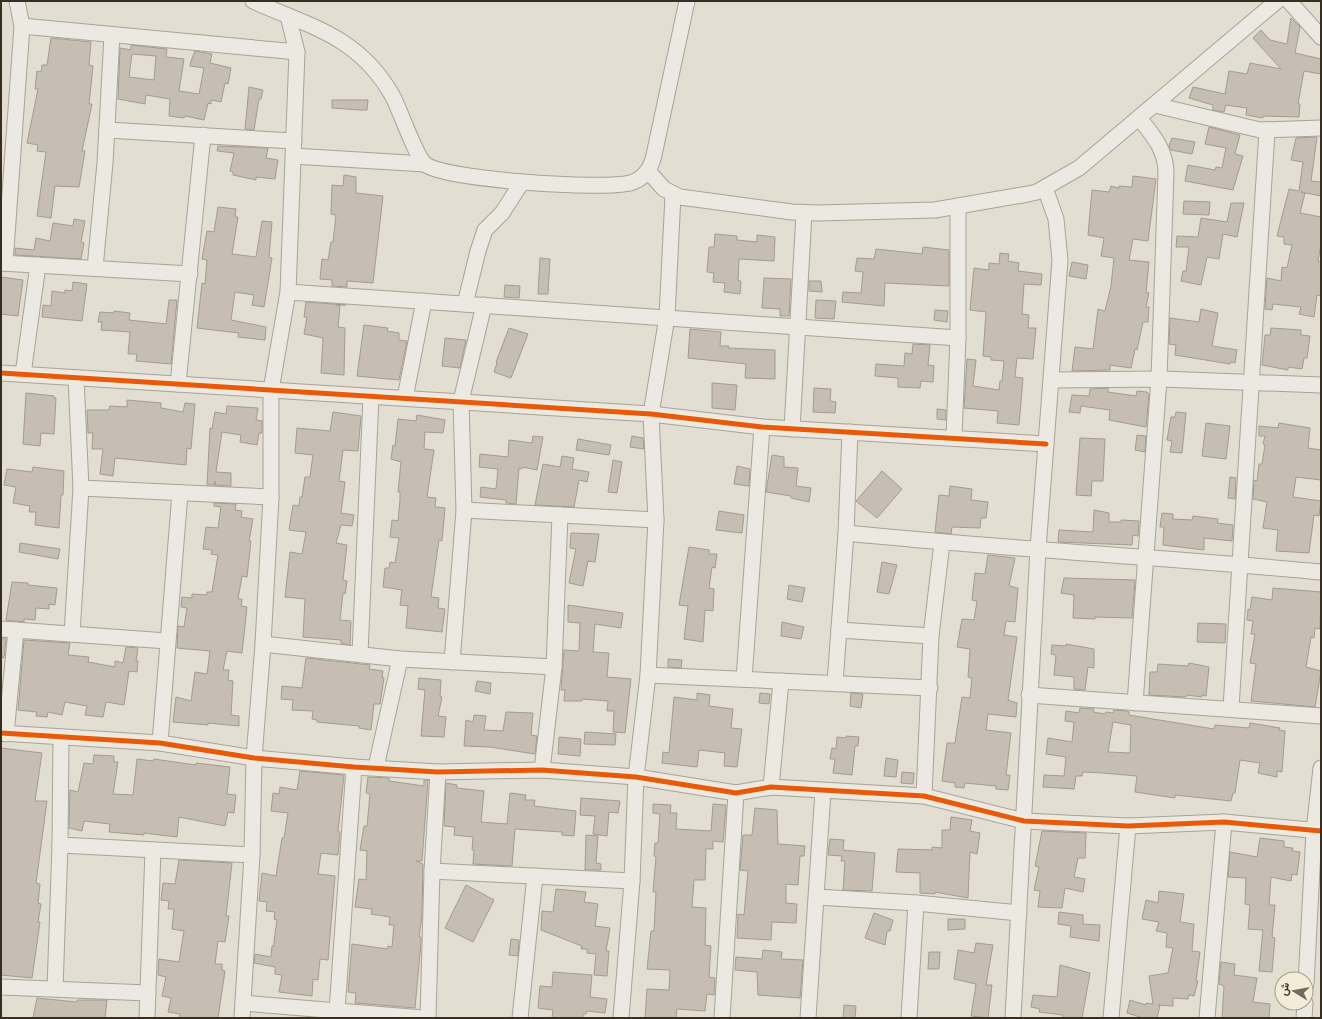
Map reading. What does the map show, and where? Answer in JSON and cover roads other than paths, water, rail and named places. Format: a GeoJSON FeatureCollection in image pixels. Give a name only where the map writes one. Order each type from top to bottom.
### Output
{"type":"FeatureCollection","features":[{"type":"Feature","properties":{"kind":"street"},"geometry":{"type":"LineString","coordinates":[[17,1],[22,26],[3,263],[190,274]]}},
{"type":"Feature","properties":{"kind":"street"},"geometry":{"type":"LineString","coordinates":[[253,1],[333,35],[348,44],[371,65],[392,95],[420,158],[425,164]]}},
{"type":"Feature","properties":{"kind":"street"},"geometry":{"type":"LineString","coordinates":[[107,130],[203,136],[425,164],[435,169],[459,174],[522,182],[619,185],[639,179],[648,171],[654,156],[687,1]]}},
{"type":"Feature","properties":{"kind":"street"},"geometry":{"type":"LineString","coordinates":[[648,171],[664,189],[673,195],[704,201],[804,213],[935,210],[1028,194],[1045,188],[1079,168],[1156,105],[1214,52],[1277,1]]}},
{"type":"Feature","properties":{"kind":"street"},"geometry":{"type":"LineString","coordinates":[[1289,1],[1321,37]]}},
{"type":"Feature","properties":{"kind":"street"},"geometry":{"type":"LineString","coordinates":[[242,1018],[252,855],[254,758],[263,644],[271,497],[271,390],[288,292],[297,52],[288,16]]}},
{"type":"Feature","properties":{"kind":"street"},"geometry":{"type":"LineString","coordinates":[[22,26],[297,52]]}},
{"type":"Feature","properties":{"kind":"street"},"geometry":{"type":"LineString","coordinates":[[95,268],[107,130],[112,35]]}},
{"type":"Feature","properties":{"kind":"street"},"geometry":{"type":"LineString","coordinates":[[1156,105],[1257,130],[1321,128]]}},
{"type":"Feature","properties":{"kind":"street"},"geometry":{"type":"LineString","coordinates":[[1135,703],[1159,379],[1166,165],[1161,146],[1139,118]]}},
{"type":"Feature","properties":{"kind":"street"},"geometry":{"type":"LineString","coordinates":[[1230,708],[1267,130]]}},
{"type":"Feature","properties":{"kind":"street"},"geometry":{"type":"LineString","coordinates":[[178,384],[203,136]]}},
{"type":"Feature","properties":{"kind":"street"},"geometry":{"type":"LineString","coordinates":[[465,304],[478,250],[485,230],[502,213],[522,182]]}},
{"type":"Feature","properties":{"kind":"street"},"geometry":{"type":"LineString","coordinates":[[1013,1018],[1038,549],[1052,380],[1060,244],[1054,210],[1045,188]]}},
{"type":"Feature","properties":{"kind":"street"},"geometry":{"type":"LineString","coordinates":[[621,1018],[632,881],[636,777],[648,676],[656,520],[651,414],[667,318],[673,195]]}},
{"type":"Feature","properties":{"kind":"street"},"geometry":{"type":"LineString","coordinates":[[954,438],[958,338],[958,206]]}},
{"type":"Feature","properties":{"kind":"street"},"geometry":{"type":"LineString","coordinates":[[792,429],[804,213]]}},
{"type":"Feature","properties":{"kind":"street"},"geometry":{"type":"LineString","coordinates":[[23,374],[38,265]]}},
{"type":"Feature","properties":{"kind":"street"},"geometry":{"type":"LineString","coordinates":[[288,292],[958,338]]}},
{"type":"Feature","properties":{"kind":"street"},"geometry":{"type":"LineString","coordinates":[[405,398],[424,301]]}},
{"type":"Feature","properties":{"kind":"street"},"geometry":{"type":"LineString","coordinates":[[452,662],[464,510],[461,401],[484,305]]}},
{"type":"Feature","properties":{"kind":"street"},"geometry":{"type":"LineString","coordinates":[[1,373],[371,397],[461,401],[651,414],[762,427],[1046,444]]}},
{"type":"Feature","properties":{"kind":"street"},"geometry":{"type":"LineString","coordinates":[[72,634],[81,488],[76,378]]}},
{"type":"Feature","properties":{"kind":"street"},"geometry":{"type":"LineString","coordinates":[[1052,380],[1159,379],[1321,385]]}},
{"type":"Feature","properties":{"kind":"street"},"geometry":{"type":"LineString","coordinates":[[360,653],[371,397]]}},
{"type":"Feature","properties":{"kind":"street"},"geometry":{"type":"LineString","coordinates":[[744,679],[762,427]]}},
{"type":"Feature","properties":{"kind":"street"},"geometry":{"type":"LineString","coordinates":[[835,683],[846,533],[850,432]]}},
{"type":"Feature","properties":{"kind":"street"},"geometry":{"type":"LineString","coordinates":[[81,488],[271,497]]}},
{"type":"Feature","properties":{"kind":"street"},"geometry":{"type":"LineString","coordinates":[[160,743],[180,492]]}},
{"type":"Feature","properties":{"kind":"street"},"geometry":{"type":"LineString","coordinates":[[464,510],[656,520]]}},
{"type":"Feature","properties":{"kind":"street"},"geometry":{"type":"LineString","coordinates":[[542,770],[554,667],[560,515]]}},
{"type":"Feature","properties":{"kind":"street"},"geometry":{"type":"LineString","coordinates":[[846,533],[942,543],[1239,564],[1321,572]]}},
{"type":"Feature","properties":{"kind":"street"},"geometry":{"type":"LineString","coordinates":[[924,796],[930,688],[931,636],[942,543]]}},
{"type":"Feature","properties":{"kind":"street"},"geometry":{"type":"LineString","coordinates":[[1,629],[167,641]]}},
{"type":"Feature","properties":{"kind":"street"},"geometry":{"type":"LineString","coordinates":[[16,630],[4,733],[160,743],[254,758],[354,767],[376,767],[438,772],[542,770],[636,777],[736,793],[770,787],[924,796],[1024,821],[1128,826],[1224,822],[1318,831]]}},
{"type":"Feature","properties":{"kind":"street"},"geometry":{"type":"LineString","coordinates":[[839,630],[931,636]]}},
{"type":"Feature","properties":{"kind":"street"},"geometry":{"type":"LineString","coordinates":[[263,644],[360,653],[400,659],[554,667]]}},
{"type":"Feature","properties":{"kind":"street"},"geometry":{"type":"LineString","coordinates":[[376,767],[400,659]]}},
{"type":"Feature","properties":{"kind":"street"},"geometry":{"type":"LineString","coordinates":[[648,676],[930,688]]}},
{"type":"Feature","properties":{"kind":"street"},"geometry":{"type":"LineString","coordinates":[[770,787],[781,681]]}},
{"type":"Feature","properties":{"kind":"street"},"geometry":{"type":"LineString","coordinates":[[1030,695],[1230,708],[1321,716]]}},
{"type":"Feature","properties":{"kind":"street"},"geometry":{"type":"LineString","coordinates":[[55,989],[60,845],[61,737]]}},
{"type":"Feature","properties":{"kind":"street"},"geometry":{"type":"LineString","coordinates":[[337,1010],[354,767]]}},
{"type":"Feature","properties":{"kind":"street"},"geometry":{"type":"LineString","coordinates":[[1307,971],[1318,831],[1321,768]]}},
{"type":"Feature","properties":{"kind":"street"},"geometry":{"type":"LineString","coordinates":[[428,1018],[432,871],[438,772]]}},
{"type":"Feature","properties":{"kind":"street"},"geometry":{"type":"LineString","coordinates":[[808,1018],[817,897],[822,791]]}},
{"type":"Feature","properties":{"kind":"street"},"geometry":{"type":"LineString","coordinates":[[722,1018],[736,793]]}},
{"type":"Feature","properties":{"kind":"street"},"geometry":{"type":"LineString","coordinates":[[1207,1018],[1224,822]]}},
{"type":"Feature","properties":{"kind":"street"},"geometry":{"type":"LineString","coordinates":[[1112,1018],[1128,826]]}},
{"type":"Feature","properties":{"kind":"street"},"geometry":{"type":"LineString","coordinates":[[60,845],[252,855]]}},
{"type":"Feature","properties":{"kind":"street"},"geometry":{"type":"LineString","coordinates":[[147,1018],[153,850]]}},
{"type":"Feature","properties":{"kind":"street"},"geometry":{"type":"LineString","coordinates":[[432,871],[632,881]]}},
{"type":"Feature","properties":{"kind":"street"},"geometry":{"type":"LineString","coordinates":[[520,1018],[535,876]]}},
{"type":"Feature","properties":{"kind":"street"},"geometry":{"type":"LineString","coordinates":[[817,897],[916,903],[1019,913]]}},
{"type":"Feature","properties":{"kind":"street"},"geometry":{"type":"LineString","coordinates":[[909,1018],[916,903]]}},
{"type":"Feature","properties":{"kind":"street"},"geometry":{"type":"LineString","coordinates":[[1,987],[148,993]]}},
{"type":"Feature","properties":{"kind":"street"},"geometry":{"type":"LineString","coordinates":[[243,1002],[337,1010],[366,1016],[422,1018]]}}]}
